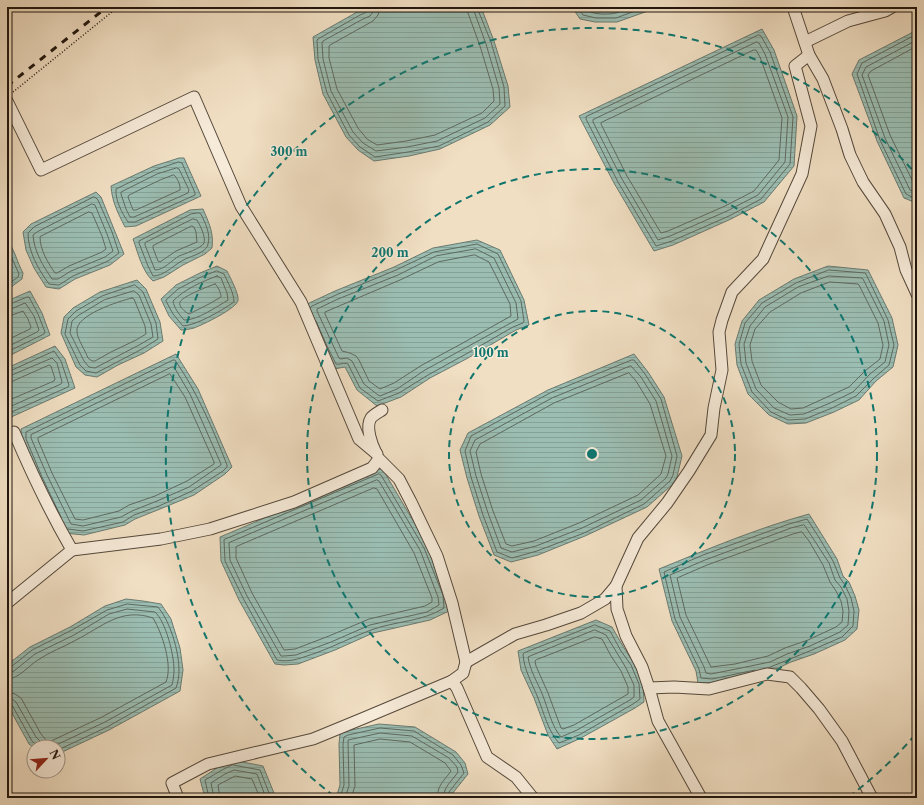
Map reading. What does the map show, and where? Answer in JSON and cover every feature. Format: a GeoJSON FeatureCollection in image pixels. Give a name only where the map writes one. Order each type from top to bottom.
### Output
{"type":"FeatureCollection","features":[{"type":"Feature","properties":{"kind":"street"},"geometry":{"type":"LineString","coordinates":[[793,7],[809,54],[823,79],[850,155],[863,182],[885,214],[900,247],[906,270],[917,294]]}},
{"type":"Feature","properties":{"kind":"street"},"geometry":{"type":"LineString","coordinates":[[805,42],[848,21],[885,11],[892,7]]}},
{"type":"Feature","properties":{"kind":"street"},"geometry":{"type":"LineString","coordinates":[[466,662],[515,634],[581,613],[605,599],[616,586],[638,538],[667,503],[689,471],[710,435],[722,370],[719,332],[722,320],[732,292],[763,260],[802,174],[811,126],[795,66],[809,54]]}},
{"type":"Feature","properties":{"kind":"street"},"geometry":{"type":"LineString","coordinates":[[10,97],[41,170],[194,98],[241,206],[301,302],[359,439],[378,456],[399,479],[411,502],[437,556],[452,603],[466,662],[463,673],[452,681],[314,739],[208,764],[172,783],[178,798]]}},
{"type":"Feature","properties":{"kind":"street"},"geometry":{"type":"LineString","coordinates":[[378,456],[372,446],[368,428],[371,418],[382,410]]}},
{"type":"Feature","properties":{"kind":"street"},"geometry":{"type":"LineString","coordinates":[[7,435],[14,432],[50,509],[72,550]]}},
{"type":"Feature","properties":{"kind":"street"},"geometry":{"type":"LineString","coordinates":[[7,603],[72,550],[161,539],[210,529],[294,502],[372,468],[378,456]]}},
{"type":"Feature","properties":{"kind":"street"},"geometry":{"type":"LineString","coordinates":[[616,586],[617,609],[626,636],[642,667],[658,721],[701,798]]}},
{"type":"Feature","properties":{"kind":"street"},"geometry":{"type":"LineString","coordinates":[[649,688],[674,687],[709,689],[767,674],[790,678],[820,709],[842,741],[872,798]]}},
{"type":"Feature","properties":{"kind":"street"},"geometry":{"type":"LineString","coordinates":[[452,681],[457,688],[488,757],[516,777],[533,798]]}},
{"type":"Feature","properties":{"kind":"path"},"geometry":{"type":"LineString","coordinates":[[10,97],[118,7]]}},
{"type":"Feature","properties":{"kind":"water"},"geometry":{"type":"Polygon","coordinates":[[[369,7],[481,7],[494,41],[508,86],[510,107],[490,125],[440,149],[409,156],[374,161],[358,150],[346,137],[323,94],[315,60],[313,37],[369,7]]]}},
{"type":"Feature","properties":{"kind":"water"},"geometry":{"type":"Polygon","coordinates":[[[572,7],[659,7],[617,22],[595,22],[580,19],[572,7]]]}},
{"type":"Feature","properties":{"kind":"water"},"geometry":{"type":"Polygon","coordinates":[[[762,29],[774,50],[797,116],[794,166],[764,202],[731,219],[673,245],[654,251],[614,183],[579,116],[762,29]]]}},
{"type":"Feature","properties":{"kind":"water"},"geometry":{"type":"Polygon","coordinates":[[[917,30],[917,202],[914,202],[904,198],[877,141],[852,74],[859,60],[917,30]]]}},
{"type":"Feature","properties":{"kind":"water"},"geometry":{"type":"Polygon","coordinates":[[[179,158],[184,158],[201,196],[136,226],[125,227],[114,202],[111,186],[154,166],[179,158]]]}},
{"type":"Feature","properties":{"kind":"water"},"geometry":{"type":"Polygon","coordinates":[[[96,192],[101,197],[124,254],[110,265],[75,279],[59,289],[46,287],[34,268],[26,250],[23,232],[31,224],[96,192]]]}},
{"type":"Feature","properties":{"kind":"water"},"geometry":{"type":"Polygon","coordinates":[[[203,209],[212,233],[212,248],[205,254],[164,277],[153,281],[143,267],[133,239],[190,210],[203,209]]]}},
{"type":"Feature","properties":{"kind":"water"},"geometry":{"type":"Polygon","coordinates":[[[7,240],[23,273],[22,279],[7,290],[7,240]]]}},
{"type":"Feature","properties":{"kind":"water"},"geometry":{"type":"Polygon","coordinates":[[[477,240],[500,250],[524,300],[529,325],[516,330],[430,378],[401,397],[377,406],[357,390],[345,367],[334,369],[305,305],[394,267],[433,248],[477,240]]]}},
{"type":"Feature","properties":{"kind":"water"},"geometry":{"type":"Polygon","coordinates":[[[217,266],[227,271],[234,286],[238,300],[232,307],[219,316],[194,328],[181,330],[169,316],[161,299],[176,285],[217,266]]]}},
{"type":"Feature","properties":{"kind":"water"},"geometry":{"type":"Polygon","coordinates":[[[828,266],[868,270],[892,318],[898,345],[893,367],[876,381],[859,400],[806,423],[788,424],[769,415],[748,394],[737,365],[735,344],[742,321],[759,300],[794,279],[828,266]]]}},
{"type":"Feature","properties":{"kind":"water"},"geometry":{"type":"Polygon","coordinates":[[[137,280],[146,289],[160,322],[163,341],[144,353],[97,377],[85,375],[76,367],[61,333],[64,317],[73,308],[100,292],[137,280]]]}},
{"type":"Feature","properties":{"kind":"water"},"geometry":{"type":"Polygon","coordinates":[[[30,291],[42,313],[50,335],[7,357],[7,301],[30,291]]]}},
{"type":"Feature","properties":{"kind":"water"},"geometry":{"type":"Polygon","coordinates":[[[55,346],[65,359],[75,388],[9,418],[7,415],[7,368],[55,346]]]}},
{"type":"Feature","properties":{"kind":"water"},"geometry":{"type":"Polygon","coordinates":[[[176,354],[198,389],[232,467],[225,474],[194,495],[135,519],[125,525],[84,535],[64,533],[22,440],[21,429],[176,354]]]}},
{"type":"Feature","properties":{"kind":"water"},"geometry":{"type":"Polygon","coordinates":[[[634,354],[664,397],[682,456],[677,477],[673,484],[647,507],[585,536],[538,555],[511,562],[494,555],[479,516],[460,450],[468,433],[548,390],[634,354]]]}},
{"type":"Feature","properties":{"kind":"water"},"geometry":{"type":"Polygon","coordinates":[[[382,468],[428,546],[449,611],[430,620],[373,633],[298,664],[275,664],[239,600],[221,561],[220,537],[382,468]]]}},
{"type":"Feature","properties":{"kind":"water"},"geometry":{"type":"Polygon","coordinates":[[[809,514],[837,559],[843,576],[849,582],[855,596],[859,610],[857,629],[845,640],[772,671],[712,683],[698,683],[696,671],[672,621],[659,569],[752,532],[809,514]]]}},
{"type":"Feature","properties":{"kind":"water"},"geometry":{"type":"Polygon","coordinates":[[[126,599],[161,604],[171,619],[180,648],[183,670],[180,691],[109,730],[66,750],[66,739],[26,739],[7,704],[7,665],[30,647],[70,627],[105,606],[126,599]]]}},
{"type":"Feature","properties":{"kind":"water"},"geometry":{"type":"Polygon","coordinates":[[[596,620],[612,627],[634,663],[643,683],[644,702],[581,738],[557,749],[548,735],[534,698],[521,670],[518,651],[596,620]]]}},
{"type":"Feature","properties":{"kind":"water"},"geometry":{"type":"Polygon","coordinates":[[[379,724],[415,727],[456,752],[465,763],[468,774],[452,794],[454,798],[336,798],[340,785],[340,734],[379,724]]]}},
{"type":"Feature","properties":{"kind":"water"},"geometry":{"type":"Polygon","coordinates":[[[232,760],[263,766],[276,798],[205,798],[200,779],[232,760]]]}},
{"type":"Feature","properties":{"kind":"railway"},"geometry":{"type":"LineString","coordinates":[[7,86],[107,7]]}}]}
